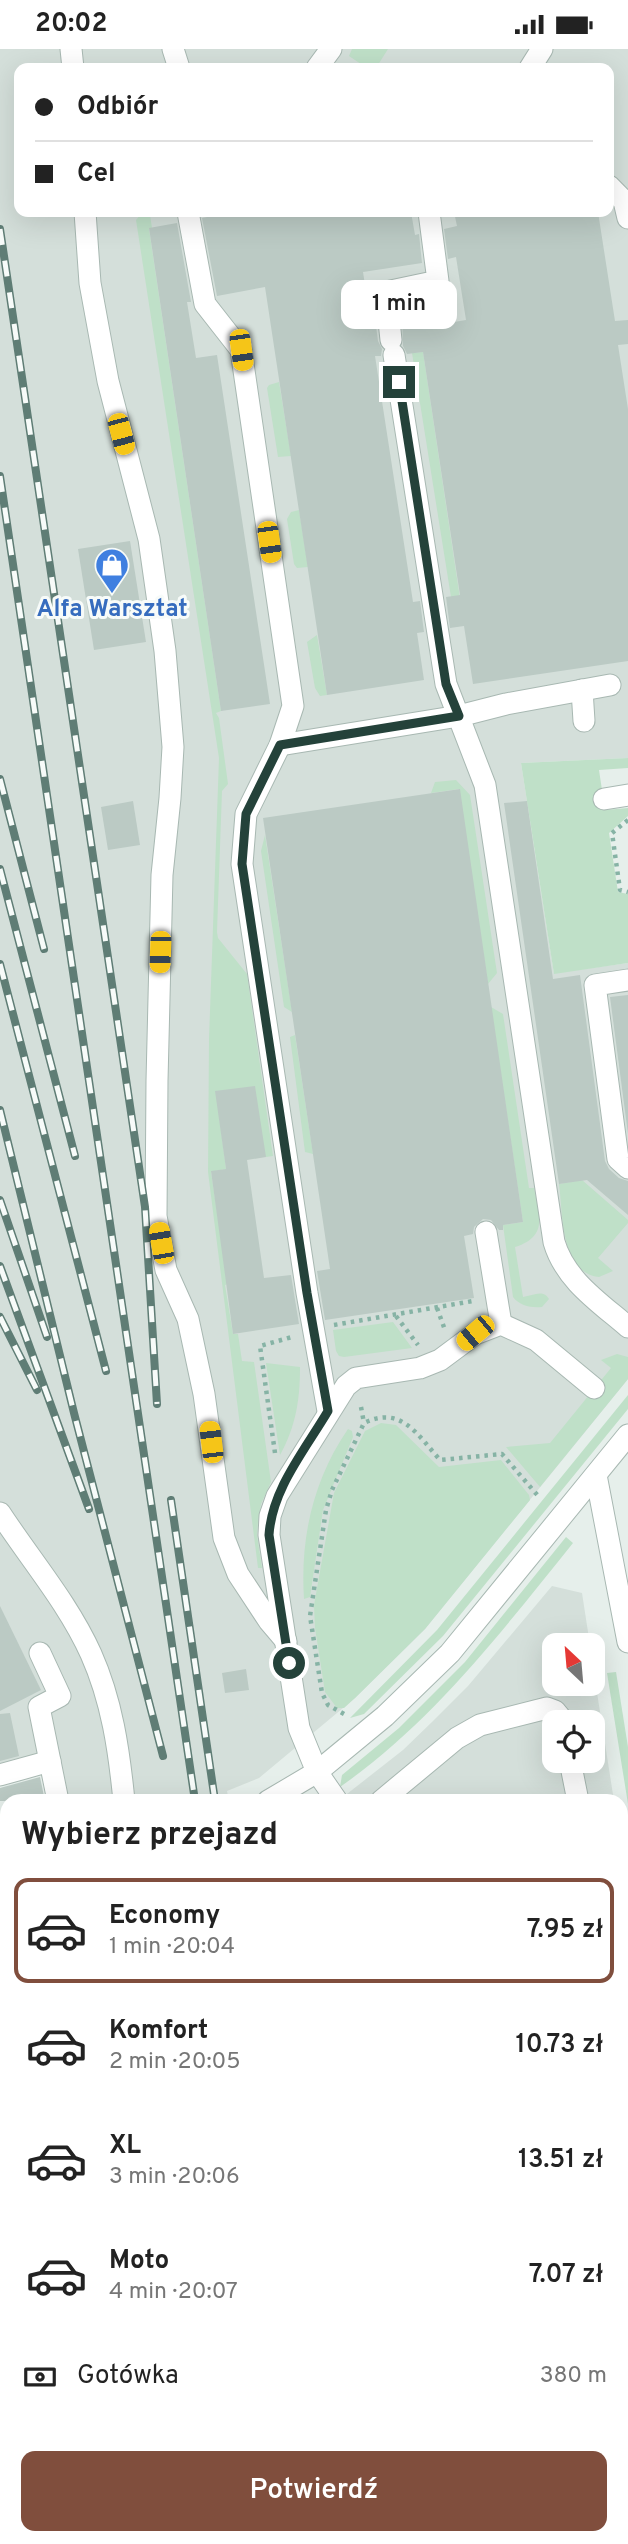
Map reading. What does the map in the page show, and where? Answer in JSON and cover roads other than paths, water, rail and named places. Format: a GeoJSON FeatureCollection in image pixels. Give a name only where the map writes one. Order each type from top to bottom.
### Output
{"type":"FeatureCollection","features":[{"type":"Feature","properties":{"kind":"street"},"geometry":{"type":"LineString","coordinates":[[614,191],[624,201],[628,218]]}},
{"type":"Feature","properties":{"kind":"street"},"geometry":{"type":"LineString","coordinates":[[85,217],[90,283],[108,381],[149,540],[165,652],[173,747],[162,875],[156,1216],[166,1270],[188,1319],[204,1394],[224,1538],[238,1574],[269,1621],[286,1641]]}},
{"type":"Feature","properties":{"kind":"street"},"geometry":{"type":"LineString","coordinates":[[189,217],[205,304],[241,350],[293,706],[280,745],[246,814],[242,864],[307,1293],[328,1411]]}},
{"type":"Feature","properties":{"kind":"street"},"geometry":{"type":"LineString","coordinates":[[430,217],[438,281],[386,292],[446,684],[485,785],[559,1261],[578,1285],[628,1327]]}},
{"type":"Feature","properties":{"kind":"street"},"geometry":{"type":"LineString","coordinates":[[280,745],[459,716],[506,703],[610,685]]}},
{"type":"Feature","properties":{"kind":"street"},"geometry":{"type":"LineString","coordinates":[[582,690],[584,721]]}},
{"type":"Feature","properties":{"kind":"street"},"geometry":{"type":"LineString","coordinates":[[604,799],[628,795]]}},
{"type":"Feature","properties":{"kind":"street"},"geometry":{"type":"LineString","coordinates":[[628,980],[595,985],[618,1159],[628,1168]]}},
{"type":"Feature","properties":{"kind":"street"},"geometry":{"type":"LineString","coordinates":[[486,1232],[501,1324]]}},
{"type":"Feature","properties":{"kind":"street"},"geometry":{"type":"LineString","coordinates":[[332,1794],[317,1772],[299,1728],[269,1535],[270,1516],[277,1496],[328,1411],[346,1386],[356,1378],[420,1369],[440,1360],[475,1333],[501,1324],[536,1340],[594,1388]]}},
{"type":"Feature","properties":{"kind":"street"},"geometry":{"type":"LineString","coordinates":[[280,1794],[317,1772],[385,1717],[450,1653],[628,1436]]}},
{"type":"Feature","properties":{"kind":"street"},"geometry":{"type":"LineString","coordinates":[[596,1475],[628,1642]]}},
{"type":"Feature","properties":{"kind":"street"},"geometry":{"type":"LineString","coordinates":[[0,1513],[70,1615],[91,1654],[106,1693],[116,1732],[123,1794]]}},
{"type":"Feature","properties":{"kind":"street"},"geometry":{"type":"LineString","coordinates":[[40,1653],[60,1696],[39,1707],[57,1794]]}},
{"type":"Feature","properties":{"kind":"street"},"geometry":{"type":"LineString","coordinates":[[390,1794],[457,1738],[480,1725],[547,1708],[552,1710]]}},
{"type":"Feature","properties":{"kind":"street"},"geometry":{"type":"LineString","coordinates":[[0,1775],[50,1761]]}},
{"type":"Feature","properties":{"kind":"street"},"geometry":{"type":"LineString","coordinates":[[572,1773],[577,1794]]}},
{"type":"Feature","properties":{"kind":"railway"},"geometry":{"type":"LineString","coordinates":[[0,229],[145,1207],[157,1404]]}},
{"type":"Feature","properties":{"kind":"railway"},"geometry":{"type":"LineString","coordinates":[[0,476],[194,1794]]}},
{"type":"Feature","properties":{"kind":"railway"},"geometry":{"type":"LineString","coordinates":[[0,779],[44,949]]}},
{"type":"Feature","properties":{"kind":"railway"},"geometry":{"type":"LineString","coordinates":[[0,869],[75,1156]]}},
{"type":"Feature","properties":{"kind":"railway"},"geometry":{"type":"LineString","coordinates":[[0,964],[106,1371]]}},
{"type":"Feature","properties":{"kind":"railway"},"geometry":{"type":"LineString","coordinates":[[0,1110],[74,1413],[163,1756]]}},
{"type":"Feature","properties":{"kind":"railway"},"geometry":{"type":"LineString","coordinates":[[0,1200],[47,1337]]}},
{"type":"Feature","properties":{"kind":"railway"},"geometry":{"type":"LineString","coordinates":[[0,1266],[89,1509]]}},
{"type":"Feature","properties":{"kind":"railway"},"geometry":{"type":"LineString","coordinates":[[0,1317],[37,1390]]}},
{"type":"Feature","properties":{"kind":"railway"},"geometry":{"type":"LineString","coordinates":[[171,1500],[214,1794]]}},
{"type":"Feature","properties":{"kind":"place","name":"Alfa Warsztat"},"geometry":{"type":"Point","coordinates":[112,595]}}]}
